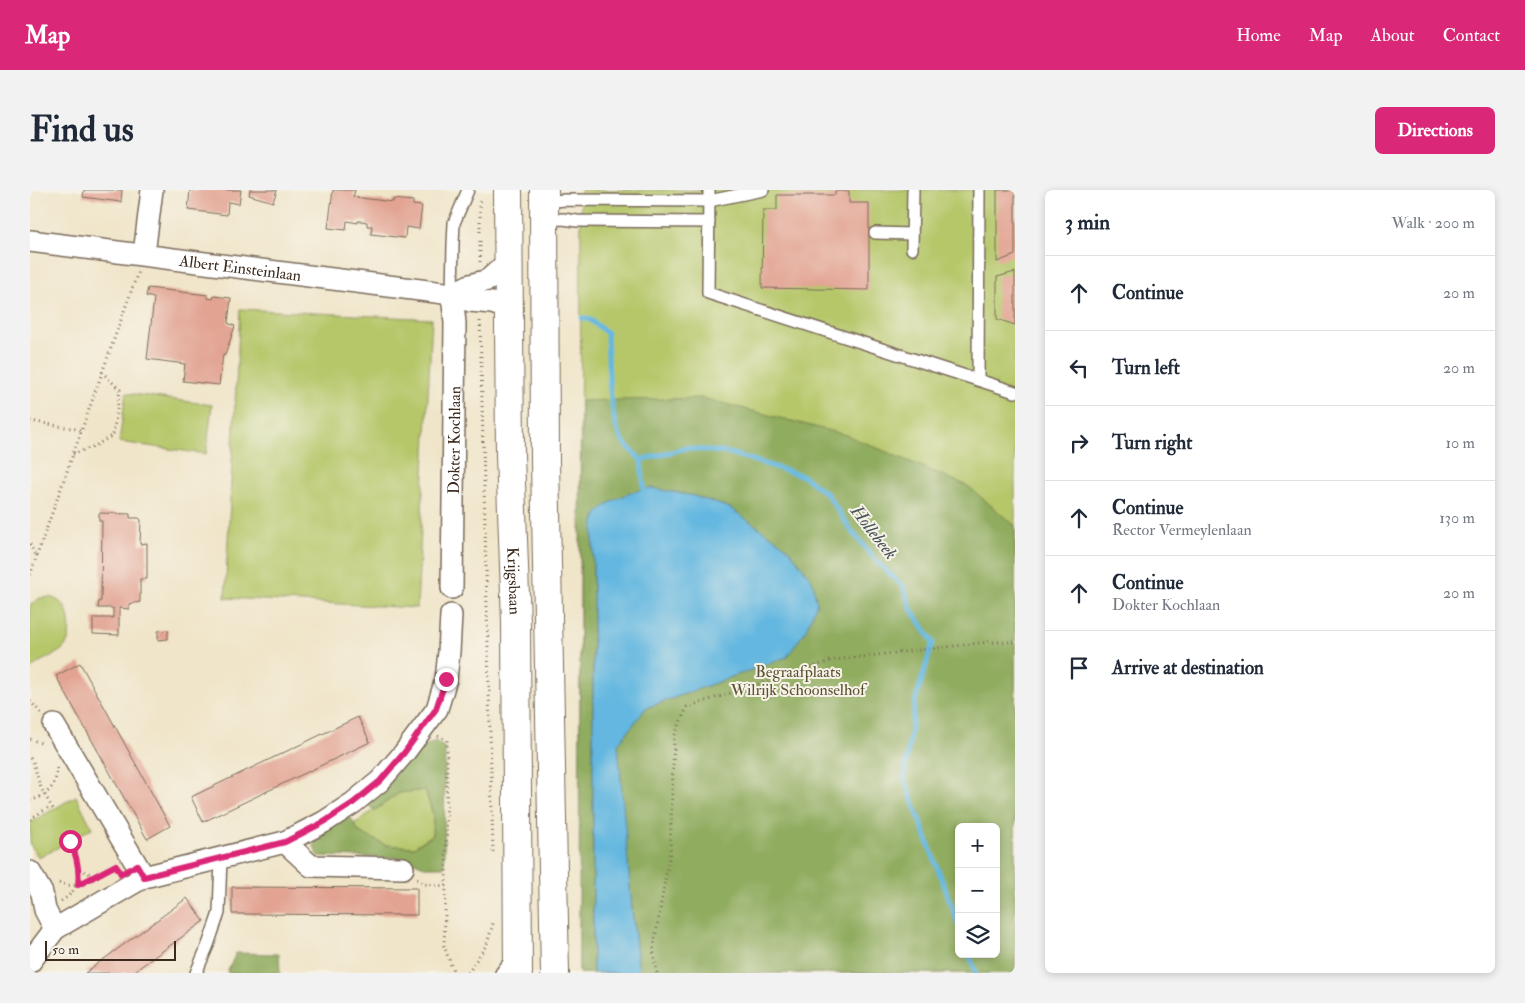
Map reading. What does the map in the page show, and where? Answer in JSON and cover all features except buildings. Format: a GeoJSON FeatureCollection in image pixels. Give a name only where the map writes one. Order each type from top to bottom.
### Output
{"type":"FeatureCollection","features":[{"type":"Feature","properties":{"kind":"main road","name":"Krijgsbaan"},"geometry":{"type":"LineString","coordinates":[[508,190],[507,263],[510,455],[516,622],[519,962]]}},
{"type":"Feature","properties":{"kind":"main road","name":"Krijgsbaan"},"geometry":{"type":"LineString","coordinates":[[544,204],[545,461],[555,973]]}},
{"type":"Feature","properties":{"kind":"street"},"geometry":{"type":"LineString","coordinates":[[144,254],[152,190]]}},
{"type":"Feature","properties":{"kind":"street","name":"Albert Einsteinlaan"},"geometry":{"type":"LineString","coordinates":[[30,240],[452,294],[470,301],[480,293],[492,303],[508,308]]}},
{"type":"Feature","properties":{"kind":"street"},"geometry":{"type":"LineString","coordinates":[[480,293],[507,263]]}},
{"type":"Feature","properties":{"kind":"street","name":"Dokter Kochlaan"},"geometry":{"type":"LineString","coordinates":[[452,294],[455,323],[452,588]]}},
{"type":"Feature","properties":{"kind":"street"},"geometry":{"type":"LineString","coordinates":[[30,962],[56,929],[140,871],[221,858],[285,842],[324,822],[353,803],[380,781],[436,709],[446,679],[450,652],[451,614]]}},
{"type":"Feature","properties":{"kind":"street"},"geometry":{"type":"LineString","coordinates":[[54,725],[140,871]]}},
{"type":"Feature","properties":{"kind":"street"},"geometry":{"type":"LineString","coordinates":[[285,842],[311,866],[403,868]]}},
{"type":"Feature","properties":{"kind":"street"},"geometry":{"type":"LineString","coordinates":[[30,872],[42,893],[44,907],[56,929]]}},
{"type":"Feature","properties":{"kind":"lane"},"geometry":{"type":"LineString","coordinates":[[452,294],[454,223],[468,190]]}},
{"type":"Feature","properties":{"kind":"lane"},"geometry":{"type":"LineString","coordinates":[[544,204],[565,200],[607,201],[763,190]]}},
{"type":"Feature","properties":{"kind":"lane"},"geometry":{"type":"LineString","coordinates":[[912,249],[913,190]]}},
{"type":"Feature","properties":{"kind":"lane"},"geometry":{"type":"LineString","coordinates":[[978,380],[979,190]]}},
{"type":"Feature","properties":{"kind":"lane"},"geometry":{"type":"LineString","coordinates":[[709,195],[708,293],[1015,392]]}},
{"type":"Feature","properties":{"kind":"lane"},"geometry":{"type":"LineString","coordinates":[[544,204],[708,222]]}},
{"type":"Feature","properties":{"kind":"lane"},"geometry":{"type":"LineString","coordinates":[[875,233],[912,234]]}},
{"type":"Feature","properties":{"kind":"lane"},"geometry":{"type":"LineString","coordinates":[[196,973],[219,913],[221,858]]}},
{"type":"Feature","properties":{"kind":"lane"},"geometry":{"type":"LineString","coordinates":[[501,973],[519,962]]}},
{"type":"Feature","properties":{"kind":"path"},"geometry":{"type":"LineString","coordinates":[[480,199],[480,293],[493,853]]}},
{"type":"Feature","properties":{"kind":"path"},"geometry":{"type":"LineString","coordinates":[[30,576],[144,254]]}},
{"type":"Feature","properties":{"kind":"path"},"geometry":{"type":"LineString","coordinates":[[73,454],[95,446],[114,436],[120,390],[102,372]]}},
{"type":"Feature","properties":{"kind":"path"},"geometry":{"type":"LineString","coordinates":[[30,421],[82,430]]}},
{"type":"Feature","properties":{"kind":"path"},"geometry":{"type":"LineString","coordinates":[[30,544],[36,557]]}},
{"type":"Feature","properties":{"kind":"path"},"geometry":{"type":"LineString","coordinates":[[657,973],[654,951],[670,851],[674,737],[687,707],[834,660],[990,642],[1015,642]]}},
{"type":"Feature","properties":{"kind":"path"},"geometry":{"type":"LineString","coordinates":[[423,728],[447,740],[444,946],[454,973]]}},
{"type":"Feature","properties":{"kind":"path"},"geometry":{"type":"LineString","coordinates":[[30,739],[47,746]]}},
{"type":"Feature","properties":{"kind":"path"},"geometry":{"type":"LineString","coordinates":[[30,758],[44,794],[52,808],[30,819]]}},
{"type":"Feature","properties":{"kind":"path"},"geometry":{"type":"LineString","coordinates":[[30,800],[44,794],[52,787],[57,766]]}},
{"type":"Feature","properties":{"kind":"path"},"geometry":{"type":"LineString","coordinates":[[70,841],[76,852],[79,867],[78,885]]}},
{"type":"Feature","properties":{"kind":"path"},"geometry":{"type":"LineString","coordinates":[[44,907],[64,899],[78,885],[116,865],[121,874],[140,871]]}},
{"type":"Feature","properties":{"kind":"path"},"geometry":{"type":"LineString","coordinates":[[403,868],[424,884],[446,886]]}},
{"type":"Feature","properties":{"kind":"path"},"geometry":{"type":"LineString","coordinates":[[57,882],[62,885],[78,885]]}},
{"type":"Feature","properties":{"kind":"path"},"geometry":{"type":"LineString","coordinates":[[468,973],[486,944],[494,923],[494,916]]}},
{"type":"Feature","properties":{"kind":"green space","name":"Begraafplaats Wilrijk Schoonselhof"},"geometry":{"type":"Polygon","coordinates":[[[581,190],[1015,190],[1015,973],[579,973],[581,190]]]}},
{"type":"Feature","properties":{"kind":"green space"},"geometry":{"type":"Polygon","coordinates":[[[240,309],[432,319],[417,608],[225,598],[240,309]]]}},
{"type":"Feature","properties":{"kind":"green space"},"geometry":{"type":"Polygon","coordinates":[[[126,393],[212,405],[206,454],[119,442],[126,393]]]}},
{"type":"Feature","properties":{"kind":"green space"},"geometry":{"type":"Polygon","coordinates":[[[702,398],[846,435],[968,486],[1015,526],[1015,973],[639,973],[617,745],[646,708],[787,657],[730,508],[694,496],[652,488],[595,517],[593,546],[593,973],[579,973],[581,401],[702,398]]]}},
{"type":"Feature","properties":{"kind":"green space"},"geometry":{"type":"Polygon","coordinates":[[[51,597],[61,603],[67,611],[70,633],[68,641],[64,648],[30,670],[30,605],[40,598],[51,597]]]}},
{"type":"Feature","properties":{"kind":"green space"},"geometry":{"type":"Polygon","coordinates":[[[435,741],[445,748],[444,867],[426,867],[406,858],[318,856],[314,846],[320,833],[349,815],[359,832],[386,845],[414,847],[432,836],[433,815],[425,790],[399,793],[374,811],[366,802],[420,749],[435,741]]]}},
{"type":"Feature","properties":{"kind":"green space"},"geometry":{"type":"Polygon","coordinates":[[[425,790],[433,815],[432,835],[414,847],[384,845],[359,832],[354,824],[399,793],[425,790]]]}},
{"type":"Feature","properties":{"kind":"green space"},"geometry":{"type":"Polygon","coordinates":[[[76,796],[92,828],[39,858],[30,844],[30,823],[76,796]]]}},
{"type":"Feature","properties":{"kind":"green space"},"geometry":{"type":"Polygon","coordinates":[[[236,953],[279,954],[280,973],[227,973],[236,953]]]}},
{"type":"Feature","properties":{"kind":"water"},"geometry":{"type":"Polygon","coordinates":[[[652,488],[694,496],[730,508],[787,547],[812,580],[817,603],[806,630],[787,657],[646,708],[618,744],[639,973],[593,973],[594,526],[595,518],[607,505],[630,493],[652,488]]]}},
{"type":"Feature","properties":{"kind":"waterway","name":"Hollebeek"},"geometry":{"type":"LineString","coordinates":[[582,318],[589,319],[607,333],[610,389],[614,419],[622,440],[641,460],[686,448],[730,453],[803,476],[827,494],[850,529],[877,562],[903,586],[911,609],[933,642],[915,702],[904,778],[955,915]]}},
{"type":"Feature","properties":{"kind":"waterway"},"geometry":{"type":"LineString","coordinates":[[641,460],[644,489]]}},
{"type":"Feature","properties":{"kind":"waterway","name":"Hollebeek"},"geometry":{"type":"LineString","coordinates":[[970,958],[976,973]]}},
{"type":"Feature","properties":{"kind":"route"},"geometry":{"type":"LineString","coordinates":[[70,841],[76,852],[79,867],[78,885],[116,865],[121,874],[137,865],[144,877],[285,842],[324,822],[353,803],[380,781],[404,753],[436,709],[446,679]]}}]}
